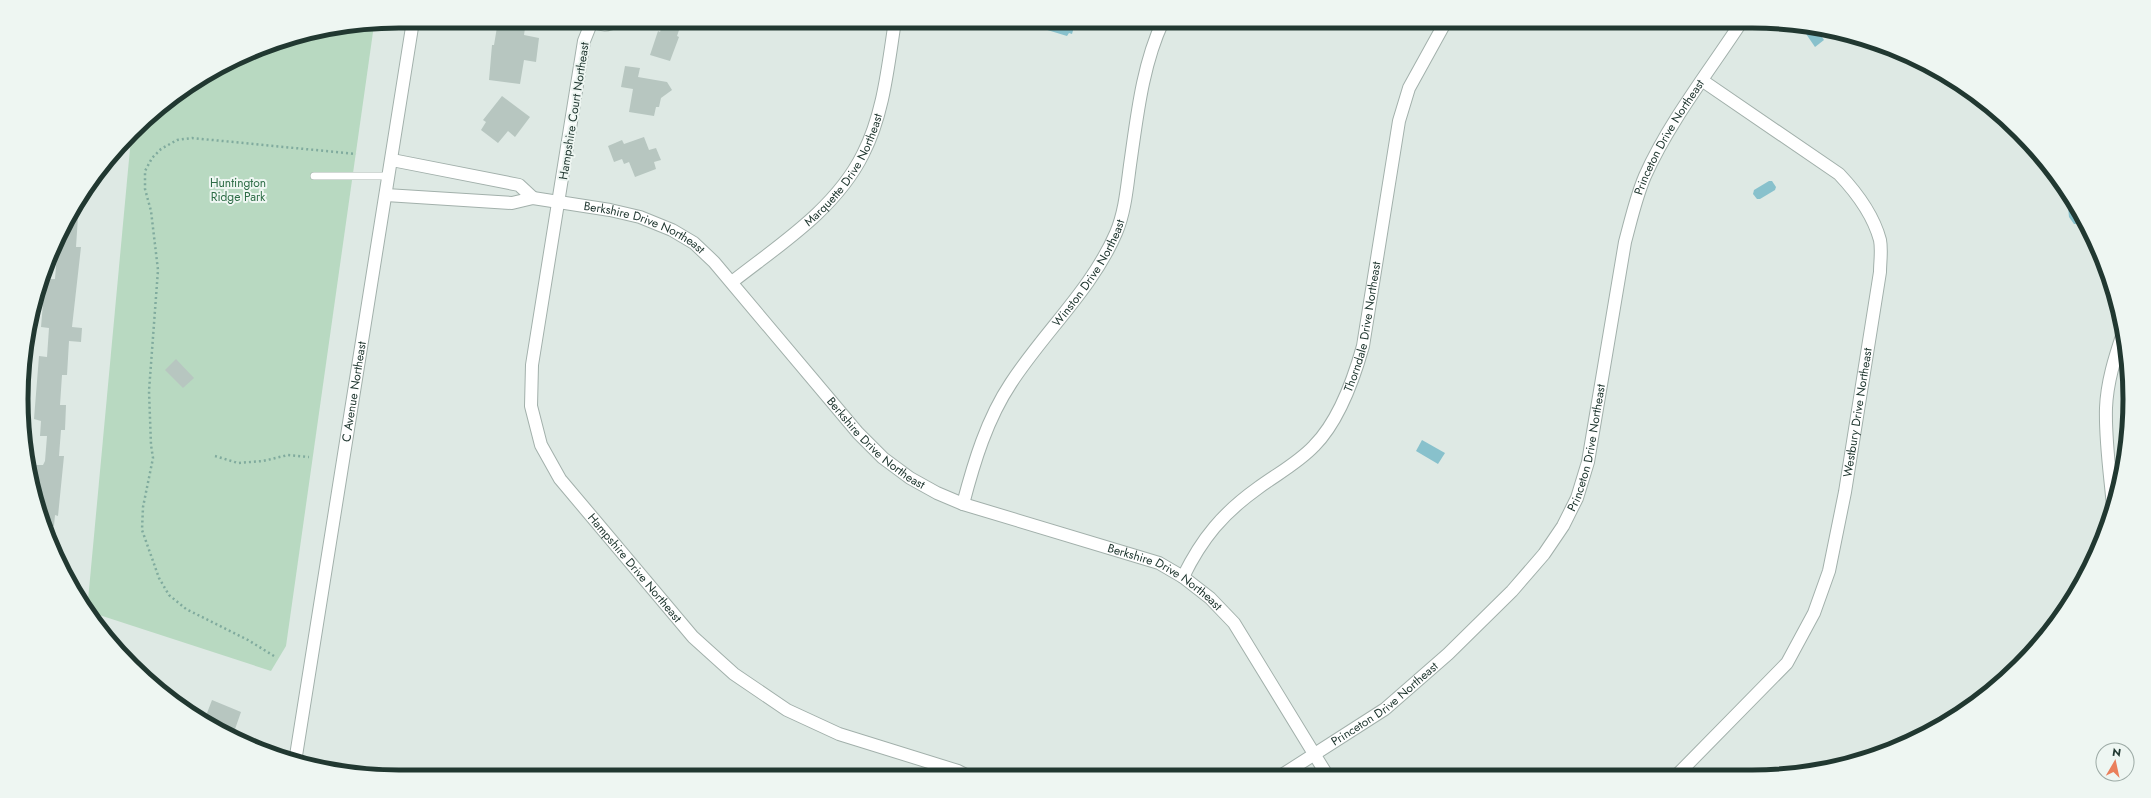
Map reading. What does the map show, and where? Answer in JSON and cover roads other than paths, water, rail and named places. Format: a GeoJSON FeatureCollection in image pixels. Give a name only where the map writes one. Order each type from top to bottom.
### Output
{"type":"FeatureCollection","features":[{"type":"Feature","properties":{"kind":"street","name":"C Avenue Northeast"},"geometry":{"type":"LineString","coordinates":[[296,755],[412,28]]}},
{"type":"Feature","properties":{"kind":"street","name":"Hampshire Court Northeast"},"geometry":{"type":"LineString","coordinates":[[559,202],[584,41],[589,28]]}},
{"type":"Feature","properties":{"kind":"street","name":"Marquette Drive Northeast"},"geometry":{"type":"LineString","coordinates":[[732,282],[811,219],[840,189],[863,154],[874,128],[884,90],[894,28]]}},
{"type":"Feature","properties":{"kind":"street","name":"Winston Drive Northeast"},"geometry":{"type":"LineString","coordinates":[[963,504],[975,460],[992,420],[1010,384],[1104,258],[1117,231],[1126,199],[1140,101],[1148,63],[1161,28]]}},
{"type":"Feature","properties":{"kind":"street","name":"Thorndale Drive Northeast"},"geometry":{"type":"LineString","coordinates":[[1183,577],[1196,550],[1210,531],[1232,508],[1315,446],[1344,400],[1355,374],[1362,346],[1399,121],[1409,88],[1442,28]]}},
{"type":"Feature","properties":{"kind":"street","name":"Princeton Drive Northeast"},"geometry":{"type":"LineString","coordinates":[[1290,770],[1385,708],[1448,654],[1512,591],[1544,554],[1563,526],[1577,498],[1588,462],[1625,242],[1634,208],[1645,176],[1663,142],[1738,28]]}},
{"type":"Feature","properties":{"kind":"street","name":"Westbury Drive Northeast"},"geometry":{"type":"LineString","coordinates":[[1682,770],[1787,663],[1814,613],[1829,571],[1845,492],[1880,272],[1880,241],[1870,215],[1857,193],[1839,174],[1703,82]]}},
{"type":"Feature","properties":{"kind":"street"},"geometry":{"type":"LineString","coordinates":[[392,160],[518,185],[533,198]]}},
{"type":"Feature","properties":{"kind":"street","name":"Berkshire Drive Northeast"},"geometry":{"type":"LineString","coordinates":[[386,195],[512,203],[533,198],[559,202],[610,210],[640,218],[672,230],[694,243],[732,282],[858,433],[883,458],[910,478],[937,493],[963,504],[1121,550],[1159,563],[1183,577],[1210,598],[1234,623],[1324,770]]}},
{"type":"Feature","properties":{"kind":"street","name":"Hampshire Drive Northeast"},"geometry":{"type":"LineString","coordinates":[[559,202],[532,365],[531,406],[541,445],[560,479],[693,637],[734,674],[788,710],[839,734],[955,770]]}},
{"type":"Feature","properties":{"kind":"street"},"geometry":{"type":"LineString","coordinates":[[2112,488],[2107,447],[2106,406],[2112,366],[2119,345]]}},
{"type":"Feature","properties":{"kind":"lane"},"geometry":{"type":"LineString","coordinates":[[314,176],[389,176]]}},
{"type":"Feature","properties":{"kind":"water"},"geometry":{"type":"Polygon","coordinates":[[[1074,28],[1072,34],[1069,33],[1067,36],[1044,29],[1074,28]]]}},
{"type":"Feature","properties":{"kind":"water"},"geometry":{"type":"Polygon","coordinates":[[[1805,32],[1820,34],[1824,40],[1815,47],[1805,32]]]}},
{"type":"Feature","properties":{"kind":"water"},"geometry":{"type":"Polygon","coordinates":[[[1769,181],[1772,181],[1776,187],[1775,190],[1760,199],[1757,199],[1753,194],[1754,190],[1769,181]]]}},
{"type":"Feature","properties":{"kind":"water"},"geometry":{"type":"Polygon","coordinates":[[[2068,207],[2079,224],[2074,224],[2069,217],[2068,207]]]}},
{"type":"Feature","properties":{"kind":"water"},"geometry":{"type":"Polygon","coordinates":[[[1422,440],[1445,453],[1438,464],[1416,451],[1422,440]]]}},
{"type":"Feature","properties":{"kind":"park label","name":"Huntington Ridge Park"},"geometry":{"type":"Point","coordinates":[238,190]}}]}
